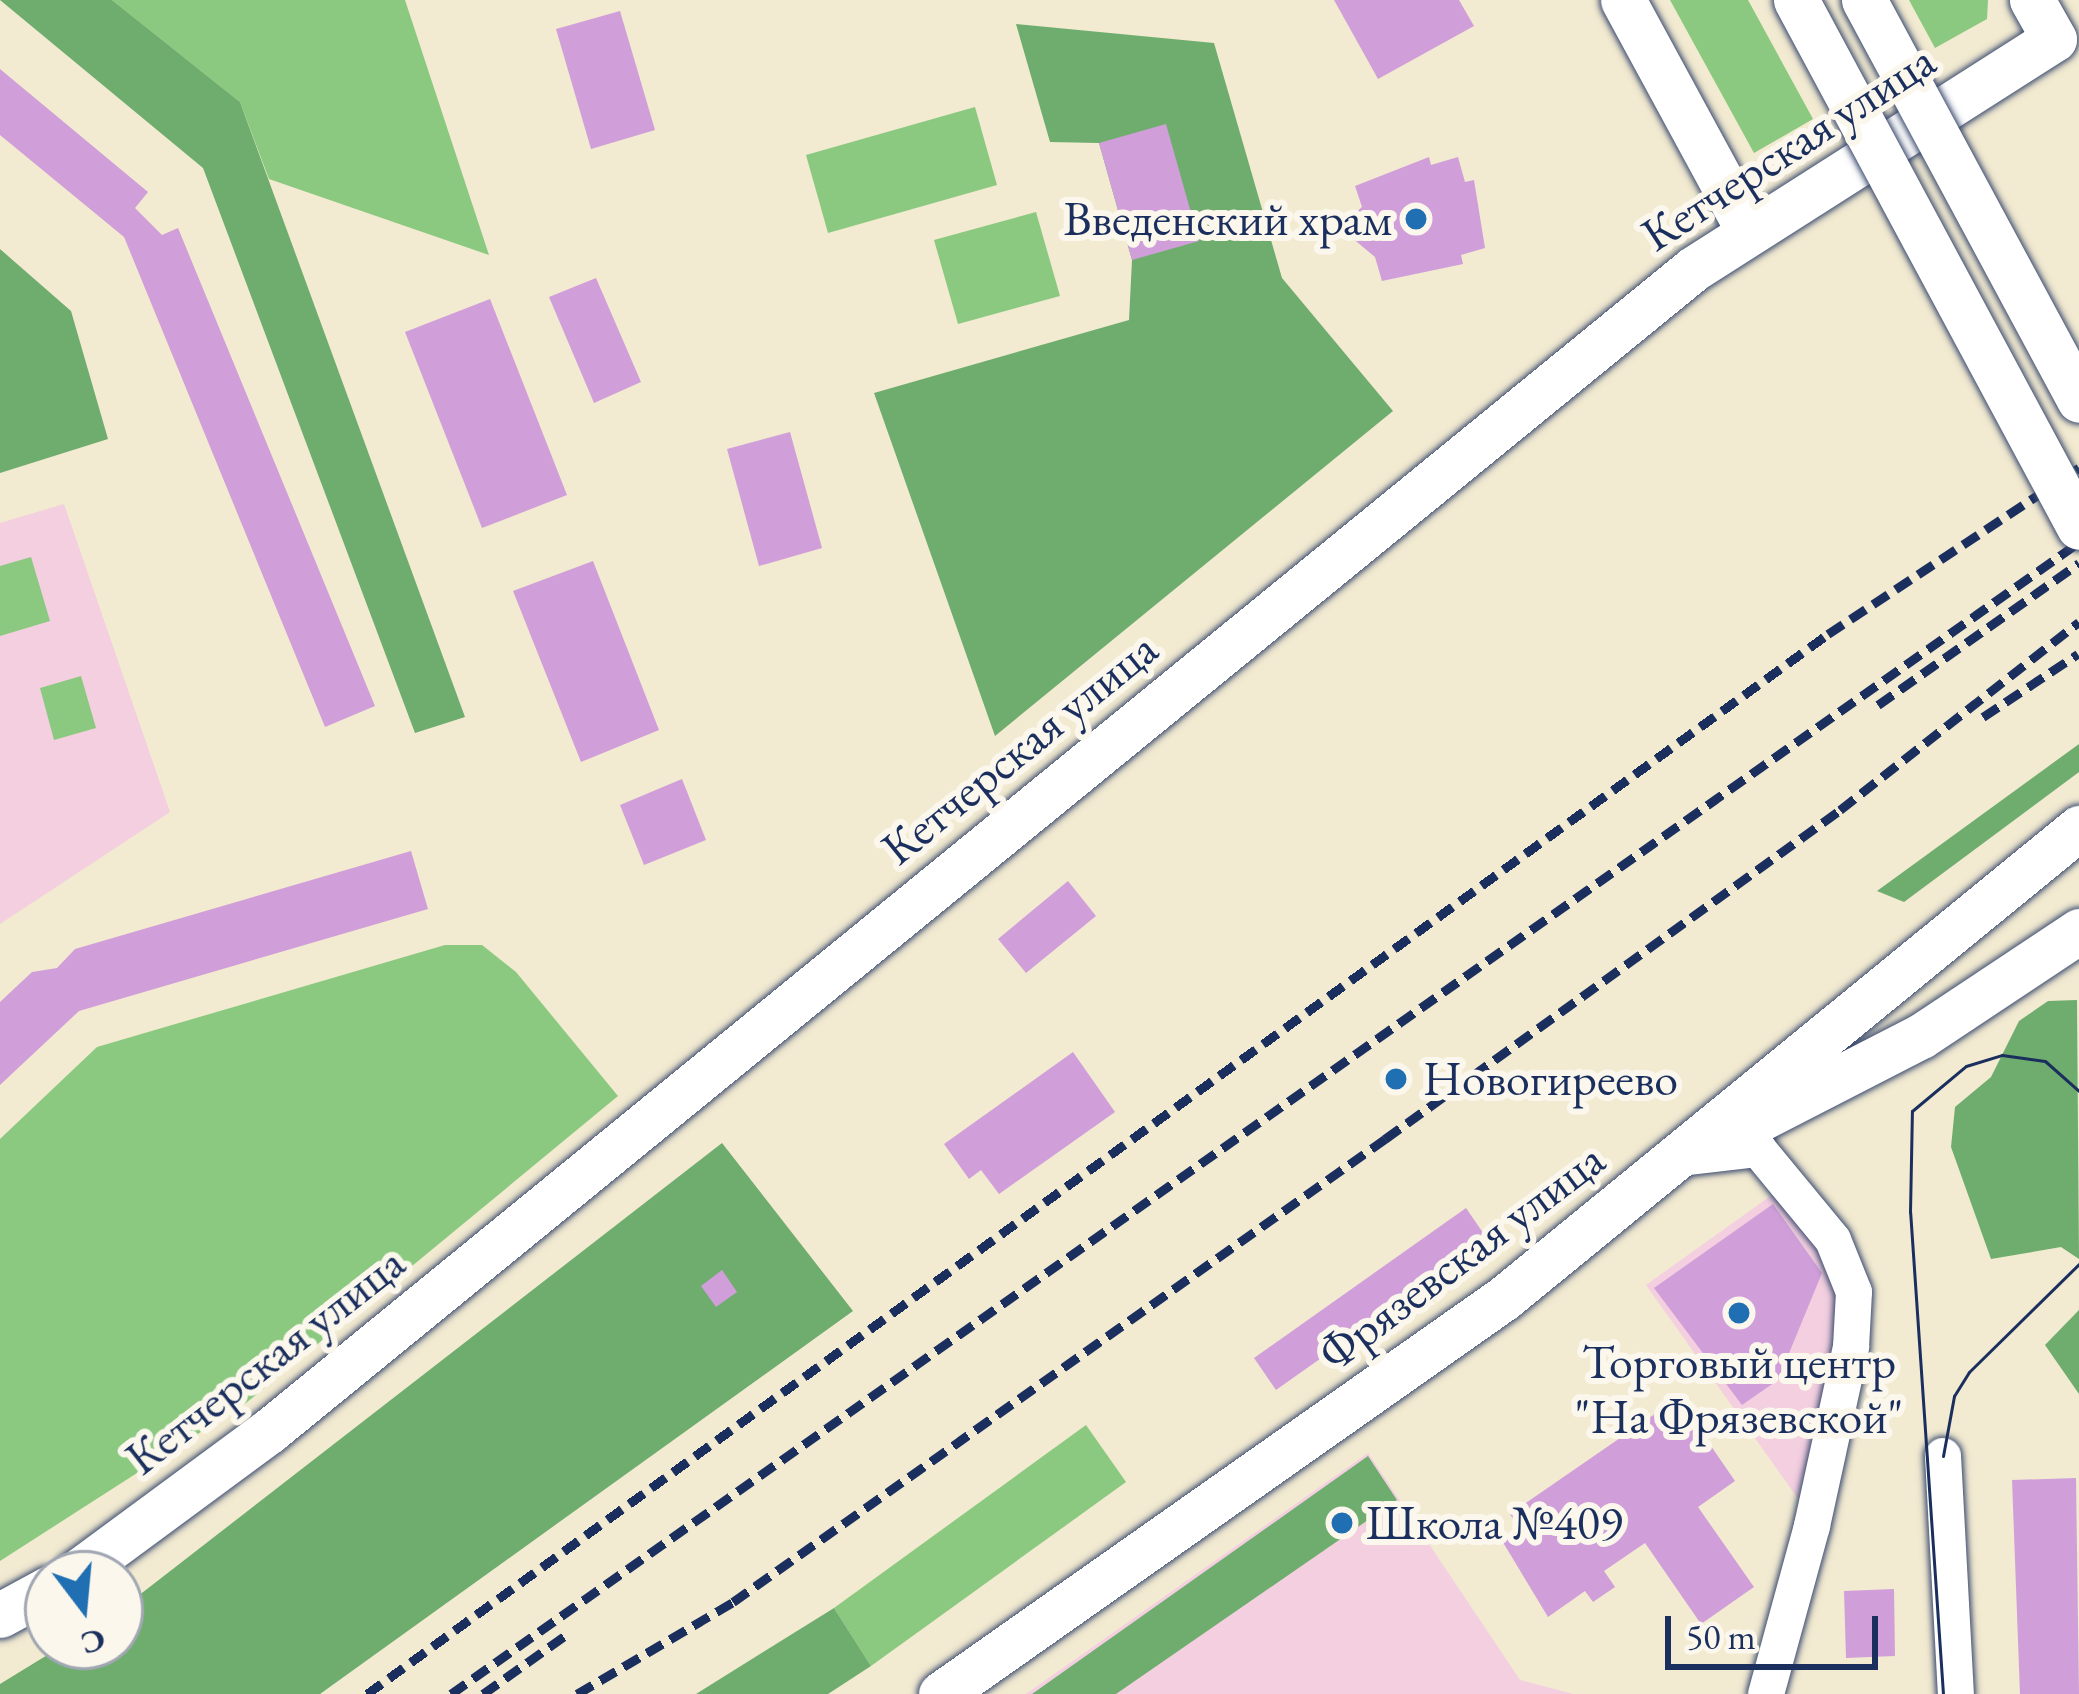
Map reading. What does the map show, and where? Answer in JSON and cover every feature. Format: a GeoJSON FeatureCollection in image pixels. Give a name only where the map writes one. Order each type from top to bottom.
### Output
{"type":"FeatureCollection","features":[{"type":"Feature","properties":{"kind":"main road"},"geometry":{"type":"LineString","coordinates":[[1623,0],[1748,230]]}},
{"type":"Feature","properties":{"kind":"main road"},"geometry":{"type":"LineString","coordinates":[[1796,0],[2079,526]]}},
{"type":"Feature","properties":{"kind":"main road"},"geometry":{"type":"LineString","coordinates":[[1864,0],[2079,400]]}},
{"type":"Feature","properties":{"kind":"main road","name":"Кетчерская улица"},"geometry":{"type":"LineString","coordinates":[[107,1550],[287,1417],[1748,230],[2055,24]]}},
{"type":"Feature","properties":{"kind":"main road","name":"Фрязевская улица"},"geometry":{"type":"LineString","coordinates":[[940,1694],[1504,1298],[2076,837]]}},
{"type":"Feature","properties":{"kind":"main road"},"geometry":{"type":"LineString","coordinates":[[1679,1158],[1921,1036],[2079,932]]}},
{"type":"Feature","properties":{"kind":"street"},"geometry":{"type":"LineString","coordinates":[[1679,1158],[1758,1149],[1833,1240],[1854,1292],[1851,1347],[1817,1504],[1766,1694]]}},
{"type":"Feature","properties":{"kind":"street"},"geometry":{"type":"LineString","coordinates":[[1943,1456],[1957,1694]]}},
{"type":"Feature","properties":{"kind":"shaded area"},"geometry":{"type":"Polygon","coordinates":[[[64,504],[170,812],[0,924],[0,523],[64,504]]]}},
{"type":"Feature","properties":{"kind":"shaded area"},"geometry":{"type":"Polygon","coordinates":[[[1779,1190],[1837,1266],[1846,1304],[1804,1507],[1646,1285],[1779,1190]]]}},
{"type":"Feature","properties":{"kind":"shaded area","name":"Школа №409"},"geometry":{"type":"Polygon","coordinates":[[[1368,1453],[1520,1680],[1573,1694],[1026,1694],[1368,1453]]]}},
{"type":"Feature","properties":{"kind":"green space"},"geometry":{"type":"Polygon","coordinates":[[[0,0],[112,0],[240,102],[465,717],[415,733],[203,168],[0,0]]]}},
{"type":"Feature","properties":{"kind":"green space"},"geometry":{"type":"Polygon","coordinates":[[[112,0],[405,0],[489,255],[269,179],[240,102],[112,0]]]}},
{"type":"Feature","properties":{"kind":"green space"},"geometry":{"type":"Polygon","coordinates":[[[1670,0],[1748,0],[1813,119],[1754,153],[1670,0]]]}},
{"type":"Feature","properties":{"kind":"green space"},"geometry":{"type":"Polygon","coordinates":[[[1909,0],[1988,0],[1987,19],[1935,48],[1909,0]]]}},
{"type":"Feature","properties":{"kind":"green space"},"geometry":{"type":"Polygon","coordinates":[[[1016,24],[1214,43],[1282,278],[1393,411],[995,736],[874,393],[1129,320],[1132,260],[1099,143],[1050,142],[1016,24]]]}},
{"type":"Feature","properties":{"kind":"green space"},"geometry":{"type":"Polygon","coordinates":[[[975,107],[997,185],[828,233],[806,155],[975,107]]]}},
{"type":"Feature","properties":{"kind":"green space"},"geometry":{"type":"Polygon","coordinates":[[[1036,212],[1060,296],[958,324],[934,240],[1036,212]]]}},
{"type":"Feature","properties":{"kind":"green space"},"geometry":{"type":"Polygon","coordinates":[[[0,249],[71,311],[108,439],[0,473],[0,249]]]}},
{"type":"Feature","properties":{"kind":"green space"},"geometry":{"type":"Polygon","coordinates":[[[31,557],[50,621],[0,636],[0,566],[31,557]]]}},
{"type":"Feature","properties":{"kind":"green space"},"geometry":{"type":"Polygon","coordinates":[[[81,676],[96,728],[54,740],[40,688],[81,676]]]}},
{"type":"Feature","properties":{"kind":"green space"},"geometry":{"type":"Polygon","coordinates":[[[2079,744],[2079,772],[1904,902],[1877,891],[2079,744]]]}},
{"type":"Feature","properties":{"kind":"green space"},"geometry":{"type":"Polygon","coordinates":[[[445,945],[482,945],[516,972],[618,1096],[246,1403],[0,1561],[0,1139],[97,1047],[445,945]]]}},
{"type":"Feature","properties":{"kind":"green space"},"geometry":{"type":"Polygon","coordinates":[[[2077,1000],[2079,1259],[2061,1247],[1991,1259],[1951,1147],[1955,1107],[1991,1077],[2019,1021],[2048,1001],[2077,1000]]]}},
{"type":"Feature","properties":{"kind":"green space"},"geometry":{"type":"Polygon","coordinates":[[[722,1143],[853,1311],[320,1694],[0,1694],[0,1684],[24,1669],[144,1670],[144,1591],[722,1143]]]}},
{"type":"Feature","properties":{"kind":"green space"},"geometry":{"type":"Polygon","coordinates":[[[2079,1310],[2079,1394],[2045,1345],[2079,1310]]]}},
{"type":"Feature","properties":{"kind":"green space"},"geometry":{"type":"Polygon","coordinates":[[[1086,1425],[1126,1482],[871,1666],[834,1608],[1086,1425]]]}},
{"type":"Feature","properties":{"kind":"green space"},"geometry":{"type":"Polygon","coordinates":[[[1368,1456],[1397,1500],[1116,1694],[1032,1694],[1368,1456]]]}},
{"type":"Feature","properties":{"kind":"green space"},"geometry":{"type":"Polygon","coordinates":[[[834,1608],[871,1666],[828,1694],[696,1694],[834,1608]]]}},
{"type":"Feature","properties":{"kind":"building"},"geometry":{"type":"Polygon","coordinates":[[[1334,0],[1459,0],[1474,26],[1378,79],[1334,0]]]}},
{"type":"Feature","properties":{"kind":"building"},"geometry":{"type":"Polygon","coordinates":[[[620,11],[655,130],[591,149],[556,29],[620,11]]]}},
{"type":"Feature","properties":{"kind":"building"},"geometry":{"type":"Polygon","coordinates":[[[0,69],[148,192],[135,208],[162,235],[178,228],[375,706],[325,727],[124,237],[0,135],[0,69]]]}},
{"type":"Feature","properties":{"kind":"building"},"geometry":{"type":"Polygon","coordinates":[[[1166,124],[1199,241],[1132,260],[1099,143],[1166,124]]]}},
{"type":"Feature","properties":{"kind":"building","name":"Введенский храм"},"geometry":{"type":"Polygon","coordinates":[[[1429,157],[1431,165],[1458,157],[1465,182],[1474,180],[1485,248],[1461,255],[1463,264],[1382,281],[1375,257],[1351,237],[1351,217],[1362,207],[1355,186],[1429,157]]]}},
{"type":"Feature","properties":{"kind":"building"},"geometry":{"type":"Polygon","coordinates":[[[596,278],[641,382],[594,403],[549,297],[596,278]]]}},
{"type":"Feature","properties":{"kind":"building"},"geometry":{"type":"Polygon","coordinates":[[[490,299],[567,495],[482,528],[405,332],[490,299]]]}},
{"type":"Feature","properties":{"kind":"building"},"geometry":{"type":"Polygon","coordinates":[[[790,432],[822,548],[759,566],[727,449],[790,432]]]}},
{"type":"Feature","properties":{"kind":"building"},"geometry":{"type":"Polygon","coordinates":[[[593,561],[659,730],[581,762],[513,591],[593,561]]]}},
{"type":"Feature","properties":{"kind":"building"},"geometry":{"type":"Polygon","coordinates":[[[682,779],[706,840],[644,865],[620,805],[682,779]]]}},
{"type":"Feature","properties":{"kind":"building"},"geometry":{"type":"Polygon","coordinates":[[[411,851],[428,909],[79,1011],[0,1085],[0,1002],[32,972],[57,968],[75,949],[411,851]]]}},
{"type":"Feature","properties":{"kind":"building"},"geometry":{"type":"Polygon","coordinates":[[[1068,881],[1096,916],[1026,973],[998,939],[1068,881]]]}},
{"type":"Feature","properties":{"kind":"building"},"geometry":{"type":"Polygon","coordinates":[[[1073,1052],[1115,1112],[999,1194],[981,1170],[969,1179],[944,1144],[1073,1052]]]}},
{"type":"Feature","properties":{"kind":"building","name":"Торговый центр \"На Фрязевской\""},"geometry":{"type":"Polygon","coordinates":[[[1773,1204],[1822,1273],[1778,1380],[1742,1405],[1654,1288],[1773,1204]]]}},
{"type":"Feature","properties":{"kind":"building"},"geometry":{"type":"Polygon","coordinates":[[[1466,1208],[1488,1240],[1276,1390],[1254,1358],[1466,1208]]]}},
{"type":"Feature","properties":{"kind":"building"},"geometry":{"type":"Polygon","coordinates":[[[722,1270],[737,1292],[716,1307],[701,1286],[722,1270]]]}},
{"type":"Feature","properties":{"kind":"building"},"geometry":{"type":"Polygon","coordinates":[[[1678,1398],[1735,1481],[1698,1507],[1754,1587],[1701,1624],[1645,1543],[1604,1571],[1615,1587],[1593,1602],[1585,1591],[1548,1617],[1501,1539],[1518,1527],[1510,1514],[1678,1398]]]}},
{"type":"Feature","properties":{"kind":"building"},"geometry":{"type":"Polygon","coordinates":[[[2076,1478],[2079,1694],[2020,1694],[2012,1480],[2076,1478]]]}},
{"type":"Feature","properties":{"kind":"building"},"geometry":{"type":"Polygon","coordinates":[[[1894,1589],[1895,1656],[1846,1658],[1844,1591],[1894,1589]]]}},
{"type":"Feature","properties":{"kind":"tram line"},"geometry":{"type":"LineString","coordinates":[[1943,1694],[1910,1212],[1912,1111],[1966,1066],[2002,1055],[2045,1061],[2079,1091]]}},
{"type":"Feature","properties":{"kind":"tram line"},"geometry":{"type":"LineString","coordinates":[[1943,1456],[1954,1396],[1969,1372],[2079,1264]]}},
{"type":"Feature","properties":{"kind":"railway"},"geometry":{"type":"LineString","coordinates":[[367,1694],[1828,634],[2079,468]]}},
{"type":"Feature","properties":{"kind":"railway"},"geometry":{"type":"LineString","coordinates":[[451,1694],[2079,542]]}},
{"type":"Feature","properties":{"kind":"railway"},"geometry":{"type":"LineString","coordinates":[[1878,705],[2079,563]]}},
{"type":"Feature","properties":{"kind":"railway"},"geometry":{"type":"LineString","coordinates":[[577,1694],[733,1602],[1385,1139],[1840,810],[2079,622]]}},
{"type":"Feature","properties":{"kind":"railway"},"geometry":{"type":"LineString","coordinates":[[1983,717],[2078,654]]}},
{"type":"Feature","properties":{"kind":"railway"},"geometry":{"type":"LineString","coordinates":[[483,1694],[566,1635]]}},
{"type":"Feature","properties":{"kind":"place","name":"Введенский храм"},"geometry":{"type":"Point","coordinates":[1416,219]}},
{"type":"Feature","properties":{"kind":"place","name":"Новогиреево"},"geometry":{"type":"Point","coordinates":[1396,1079]}},
{"type":"Feature","properties":{"kind":"place","name":"Торговый центр \"На Фрязевской\""},"geometry":{"type":"Point","coordinates":[1739,1313]}},
{"type":"Feature","properties":{"kind":"place","name":"Школа №409"},"geometry":{"type":"Point","coordinates":[1342,1523]}}]}
